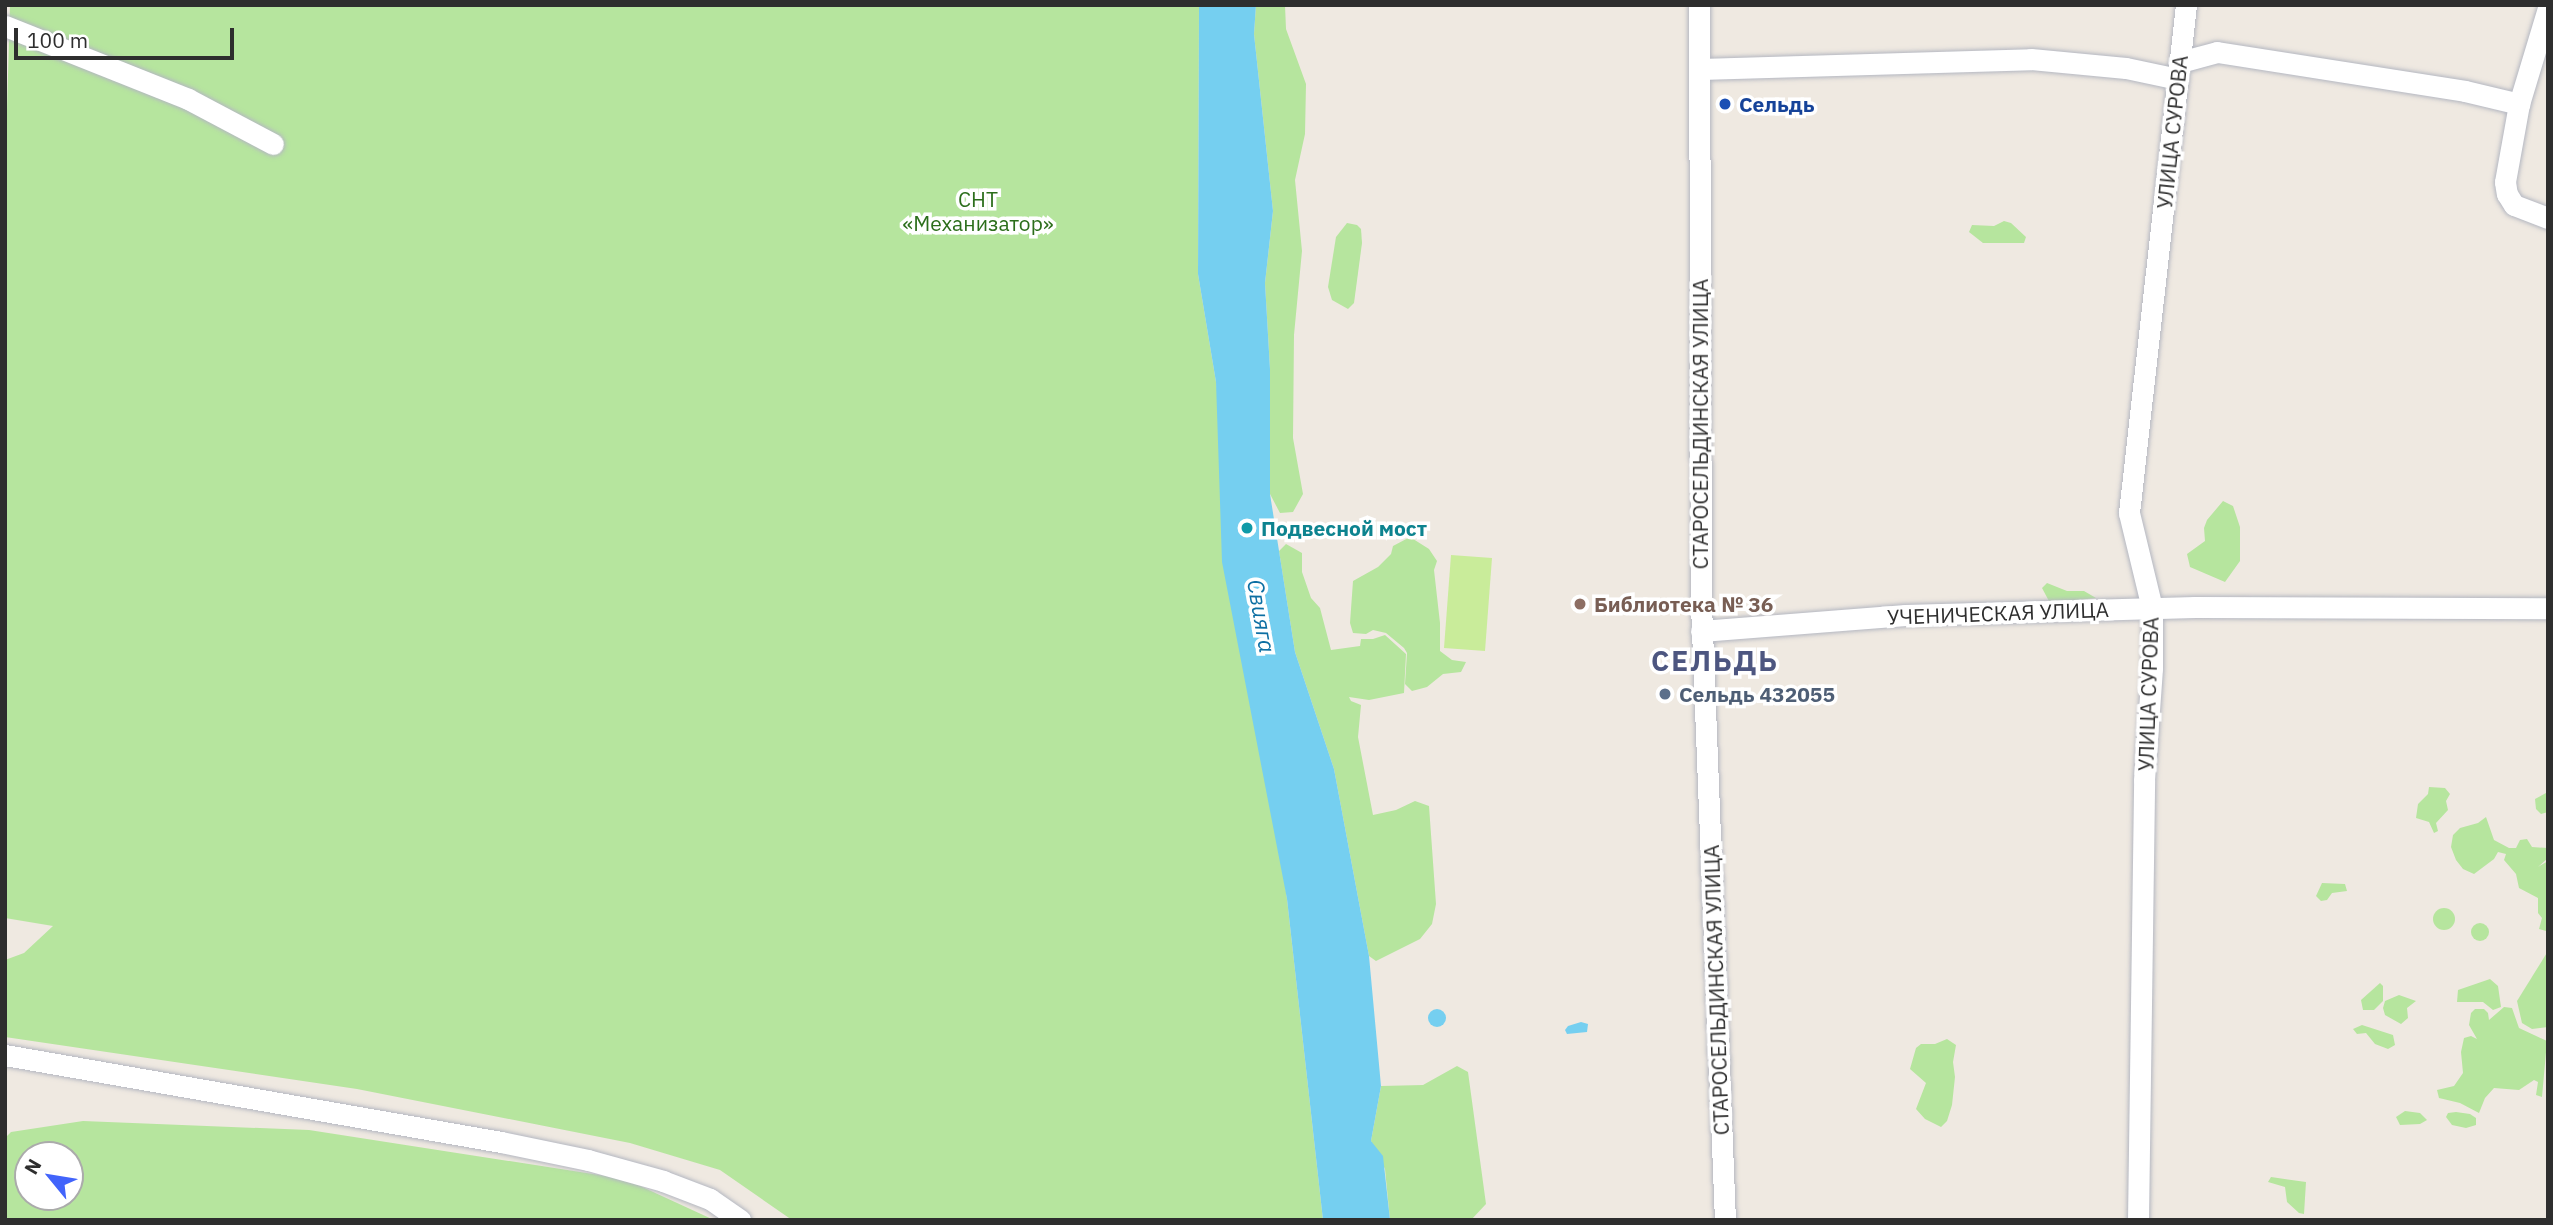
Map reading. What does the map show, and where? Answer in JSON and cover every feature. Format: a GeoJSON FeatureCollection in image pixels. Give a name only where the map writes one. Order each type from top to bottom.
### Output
{"type":"FeatureCollection","features":[{"type":"Feature","properties":{"kind":"street","name":"СТАРОСЕЛЬДИНСКАЯ УЛИЦА"},"geometry":{"type":"LineString","coordinates":[[1699,5],[1702,631],[1725,1220]]}},
{"type":"Feature","properties":{"kind":"street","name":"УЛИЦА СУРОВА"},"geometry":{"type":"LineString","coordinates":[[2138,1220],[2144,780],[2152,668],[2152,608],[2129,513],[2186,5]]}},
{"type":"Feature","properties":{"kind":"street"},"geometry":{"type":"LineString","coordinates":[[2548,8],[2519,104],[2505,182],[2507,194],[2514,205],[2548,218]]}},
{"type":"Feature","properties":{"kind":"street"},"geometry":{"type":"LineString","coordinates":[[5,26],[188,99],[273,144]]}},
{"type":"Feature","properties":{"kind":"street"},"geometry":{"type":"LineString","coordinates":[[1700,69],[2031,59],[2179,71],[2217,52],[2465,91],[2519,104]]}},
{"type":"Feature","properties":{"kind":"street","name":"УЧЕНИЧЕСКАЯ УЛИЦА"},"geometry":{"type":"LineString","coordinates":[[1702,631],[1892,616],[2152,608],[2548,608]]}},
{"type":"Feature","properties":{"kind":"street"},"geometry":{"type":"LineString","coordinates":[[5,1055],[501,1142],[588,1160],[663,1181],[710,1199],[740,1220]]}},
{"type":"Feature","properties":{"kind":"green space","name":"СНТ «Механизатор»"},"geometry":{"type":"Polygon","coordinates":[[[10,5],[1199,5],[1198,274],[1216,382],[1287,899],[1323,1220],[792,1220],[720,1170],[630,1143],[357,1089],[5,1037],[5,960],[24,953],[53,926],[5,918],[5,180],[10,5]]]}},
{"type":"Feature","properties":{"kind":"green space"},"geometry":{"type":"Polygon","coordinates":[[[1256,5],[1285,5],[1286,29],[1306,84],[1305,134],[1295,180],[1302,251],[1294,335],[1293,438],[1303,494],[1293,512],[1280,513],[1270,494],[1270,369],[1265,283],[1273,211],[1254,34],[1256,5]]]}},
{"type":"Feature","properties":{"kind":"green space"},"geometry":{"type":"Polygon","coordinates":[[[2004,221],[2011,223],[2026,237],[2024,243],[1983,243],[1969,232],[1972,225],[1994,226],[2004,221]]]}},
{"type":"Feature","properties":{"kind":"green space"},"geometry":{"type":"Polygon","coordinates":[[[1347,223],[1357,225],[1361,229],[1362,243],[1354,303],[1348,309],[1332,300],[1328,287],[1336,237],[1347,223]]]}},
{"type":"Feature","properties":{"kind":"green space"},"geometry":{"type":"Polygon","coordinates":[[[2223,501],[2233,506],[2240,527],[2240,561],[2225,582],[2190,567],[2187,554],[2205,541],[2204,528],[2207,520],[2223,501]]]}},
{"type":"Feature","properties":{"kind":"green space"},"geometry":{"type":"Polygon","coordinates":[[[1410,537],[1429,549],[1437,561],[1434,570],[1440,651],[1452,660],[1466,662],[1461,672],[1443,674],[1427,687],[1412,691],[1405,684],[1407,653],[1404,648],[1386,633],[1373,630],[1366,634],[1353,633],[1350,623],[1353,581],[1378,567],[1391,554],[1393,546],[1410,537]]]}},
{"type":"Feature","properties":{"kind":"green space"},"geometry":{"type":"Polygon","coordinates":[[[1286,544],[1302,553],[1302,572],[1311,598],[1320,608],[1331,650],[1360,646],[1361,639],[1385,635],[1406,654],[1404,693],[1369,700],[1349,697],[1351,701],[1361,705],[1358,737],[1373,815],[1396,810],[1415,801],[1429,806],[1436,904],[1432,924],[1420,939],[1376,961],[1369,956],[1334,769],[1295,652],[1279,551],[1286,544]]]}},
{"type":"Feature","properties":{"kind":"green space"},"geometry":{"type":"Polygon","coordinates":[[[1451,555],[1492,558],[1485,651],[1444,648],[1451,555]]]}},
{"type":"Feature","properties":{"kind":"green space"},"geometry":{"type":"Polygon","coordinates":[[[2047,583],[2067,591],[2084,591],[2096,598],[2050,603],[2042,588],[2047,583]]]}},
{"type":"Feature","properties":{"kind":"green space"},"geometry":{"type":"Polygon","coordinates":[[[2429,787],[2445,788],[2450,794],[2446,801],[2448,810],[2436,823],[2438,831],[2434,833],[2429,822],[2416,818],[2418,804],[2428,794],[2429,787]]]}},
{"type":"Feature","properties":{"kind":"green space"},"geometry":{"type":"Polygon","coordinates":[[[2546,793],[2548,812],[2541,814],[2536,809],[2535,799],[2546,793]]]}},
{"type":"Feature","properties":{"kind":"green space"},"geometry":{"type":"Polygon","coordinates":[[[2486,817],[2494,840],[2509,848],[2516,848],[2520,840],[2527,839],[2532,847],[2548,848],[2548,858],[2538,867],[2548,861],[2546,931],[2539,929],[2542,918],[2538,913],[2538,898],[2519,888],[2516,874],[2504,860],[2506,854],[2498,852],[2494,859],[2474,874],[2463,869],[2456,860],[2451,847],[2453,835],[2460,828],[2478,823],[2486,817]]]}},
{"type":"Feature","properties":{"kind":"green space"},"geometry":{"type":"Polygon","coordinates":[[[2322,883],[2345,884],[2347,891],[2332,893],[2327,900],[2321,901],[2316,896],[2322,883]]]}},
{"type":"Feature","properties":{"kind":"green space"},"geometry":{"type":"Polygon","coordinates":[[[2444,908],[2452,911],[2455,919],[2452,927],[2444,930],[2436,927],[2433,919],[2436,911],[2444,908]]]}},
{"type":"Feature","properties":{"kind":"green space"},"geometry":{"type":"Polygon","coordinates":[[[2480,923],[2486,926],[2489,932],[2486,938],[2480,941],[2474,938],[2471,932],[2474,926],[2480,923]]]}},
{"type":"Feature","properties":{"kind":"green space"},"geometry":{"type":"Polygon","coordinates":[[[2548,951],[2548,1027],[2532,1029],[2522,1023],[2517,1001],[2548,951]]]}},
{"type":"Feature","properties":{"kind":"green space"},"geometry":{"type":"Polygon","coordinates":[[[2490,979],[2498,986],[2501,1007],[2493,1010],[2483,1002],[2457,1002],[2458,990],[2490,979]]]}},
{"type":"Feature","properties":{"kind":"green space"},"geometry":{"type":"Polygon","coordinates":[[[2380,983],[2383,986],[2383,1001],[2374,1010],[2363,1010],[2361,1000],[2380,983]]]}},
{"type":"Feature","properties":{"kind":"green space"},"geometry":{"type":"Polygon","coordinates":[[[2399,995],[2416,1001],[2407,1008],[2408,1018],[2401,1024],[2385,1015],[2383,1008],[2385,1001],[2399,995]]]}},
{"type":"Feature","properties":{"kind":"green space"},"geometry":{"type":"Polygon","coordinates":[[[2504,1007],[2512,1008],[2519,1028],[2547,1041],[2542,1097],[2536,1095],[2538,1082],[2534,1080],[2519,1090],[2494,1088],[2485,1098],[2479,1113],[2460,1103],[2439,1098],[2437,1090],[2454,1086],[2463,1073],[2461,1052],[2464,1038],[2471,1036],[2477,1039],[2469,1025],[2471,1013],[2475,1009],[2484,1009],[2489,1020],[2504,1007]]]}},
{"type":"Feature","properties":{"kind":"green space"},"geometry":{"type":"Polygon","coordinates":[[[2362,1025],[2393,1035],[2395,1045],[2388,1049],[2375,1044],[2366,1033],[2357,1034],[2353,1029],[2362,1025]]]}},
{"type":"Feature","properties":{"kind":"green space"},"geometry":{"type":"Polygon","coordinates":[[[1947,1039],[1956,1045],[1953,1062],[1955,1077],[1952,1105],[1947,1121],[1941,1127],[1925,1119],[1916,1109],[1926,1083],[1910,1069],[1916,1048],[1921,1044],[1935,1044],[1947,1039]]]}},
{"type":"Feature","properties":{"kind":"green space"},"geometry":{"type":"Polygon","coordinates":[[[1457,1066],[1468,1072],[1486,1204],[1471,1220],[1390,1220],[1385,1169],[1371,1141],[1381,1086],[1423,1085],[1457,1066]]]}},
{"type":"Feature","properties":{"kind":"green space"},"geometry":{"type":"Polygon","coordinates":[[[2405,1111],[2420,1113],[2427,1120],[2420,1124],[2400,1125],[2396,1117],[2405,1111]]]}},
{"type":"Feature","properties":{"kind":"green space"},"geometry":{"type":"Polygon","coordinates":[[[2448,1113],[2470,1114],[2476,1118],[2476,1125],[2466,1128],[2452,1125],[2446,1117],[2448,1113]]]}},
{"type":"Feature","properties":{"kind":"green space"},"geometry":{"type":"Polygon","coordinates":[[[83,1121],[309,1130],[625,1179],[714,1220],[5,1220],[5,1138],[11,1132],[83,1121]]]}},
{"type":"Feature","properties":{"kind":"green space"},"geometry":{"type":"Polygon","coordinates":[[[2271,1177],[2306,1182],[2304,1214],[2287,1202],[2285,1187],[2268,1182],[2271,1177]]]}},
{"type":"Feature","properties":{"kind":"water","name":"Свияга"},"geometry":{"type":"Polygon","coordinates":[[[1199,5],[1256,5],[1254,34],[1273,211],[1265,283],[1270,369],[1270,494],[1295,652],[1334,769],[1369,956],[1381,1086],[1371,1141],[1383,1156],[1390,1220],[1323,1220],[1287,899],[1222,562],[1216,382],[1198,274],[1199,5]]]}},
{"type":"Feature","properties":{"kind":"water"},"geometry":{"type":"Polygon","coordinates":[[[1437,1009],[1443,1012],[1446,1018],[1443,1024],[1437,1027],[1431,1024],[1428,1018],[1431,1012],[1437,1009]]]}},
{"type":"Feature","properties":{"kind":"water"},"geometry":{"type":"Polygon","coordinates":[[[1581,1022],[1588,1024],[1587,1032],[1567,1034],[1565,1030],[1568,1026],[1581,1022]]]}},
{"type":"Feature","properties":{"kind":"place","name":"Сельдь"},"geometry":{"type":"Point","coordinates":[1725,104]}},
{"type":"Feature","properties":{"kind":"place","name":"Подвесной мост"},"geometry":{"type":"Point","coordinates":[1247,528]}},
{"type":"Feature","properties":{"kind":"place","name":"Библиотека № 36"},"geometry":{"type":"Point","coordinates":[1580,604]}},
{"type":"Feature","properties":{"kind":"place","name":"Сельдь 432055"},"geometry":{"type":"Point","coordinates":[1665,694]}},
{"type":"Feature","properties":{"kind":"district","name":"СЕЛЬДЬ"},"geometry":{"type":"Point","coordinates":[1715,661]}}]}
